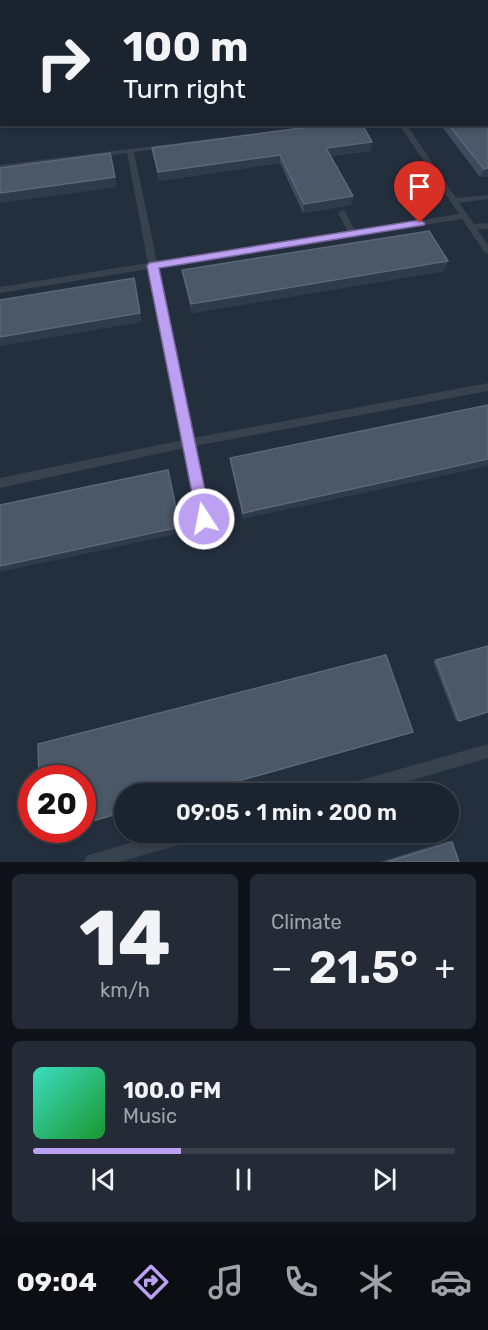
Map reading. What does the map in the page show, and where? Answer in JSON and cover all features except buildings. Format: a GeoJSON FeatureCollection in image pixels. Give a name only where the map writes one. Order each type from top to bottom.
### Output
{"type":"FeatureCollection","features":[{"type":"Feature","properties":{"kind":"lane"},"geometry":{"type":"LineString","coordinates":[[403,126],[488,251]]}},
{"type":"Feature","properties":{"kind":"lane"},"geometry":{"type":"LineString","coordinates":[[0,167],[289,130]]}},
{"type":"Feature","properties":{"kind":"lane"},"geometry":{"type":"LineString","coordinates":[[130,151],[204,519]]}},
{"type":"Feature","properties":{"kind":"lane"},"geometry":{"type":"LineString","coordinates":[[454,201],[488,197]]}},
{"type":"Feature","properties":{"kind":"lane"},"geometry":{"type":"LineString","coordinates":[[342,213],[353,234]]}},
{"type":"Feature","properties":{"kind":"lane"},"geometry":{"type":"LineString","coordinates":[[0,290],[464,216]]}},
{"type":"Feature","properties":{"kind":"lane"},"geometry":{"type":"LineString","coordinates":[[472,227],[488,226]]}},
{"type":"Feature","properties":{"kind":"lane"},"geometry":{"type":"LineString","coordinates":[[0,483],[188,443],[488,387]]}},
{"type":"Feature","properties":{"kind":"lane"},"geometry":{"type":"LineString","coordinates":[[376,783],[488,751]]}},
{"type":"Feature","properties":{"kind":"lane"},"geometry":{"type":"LineString","coordinates":[[92,862],[159,843]]}},
{"type":"Feature","properties":{"kind":"route"},"geometry":{"type":"LineString","coordinates":[[204,519],[153,266],[420,223]]}}]}
